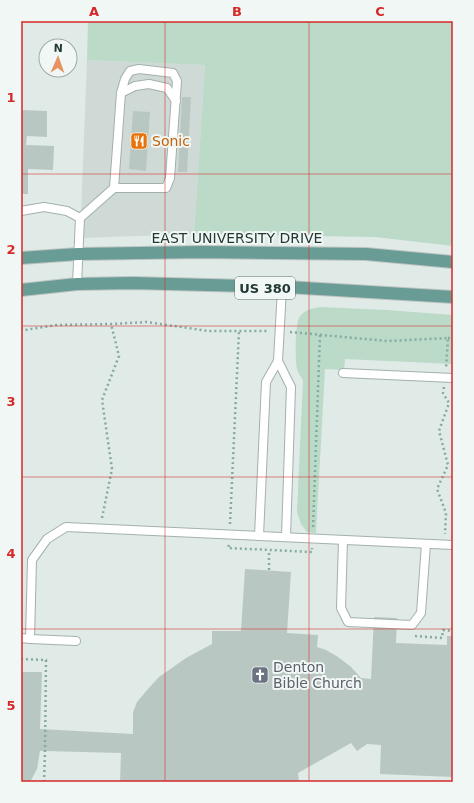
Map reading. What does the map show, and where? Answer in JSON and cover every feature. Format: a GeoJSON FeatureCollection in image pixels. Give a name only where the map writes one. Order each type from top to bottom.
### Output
{"type":"FeatureCollection","features":[{"type":"Feature","properties":{"kind":"main road","name":"EAST UNIVERSITY DRIVE"},"geometry":{"type":"LineString","coordinates":[[21,258],[78,254],[202,252],[366,254],[453,262]]}},
{"type":"Feature","properties":{"kind":"main road","name":"US 380"},"geometry":{"type":"LineString","coordinates":[[21,290],[77,284],[132,283],[287,288],[453,297]]}},
{"type":"Feature","properties":{"kind":"lane"},"geometry":{"type":"LineString","coordinates":[[77,284],[80,218],[114,188],[166,188],[170,178],[176,101],[177,81],[173,73],[139,69],[130,71],[125,79],[121,93],[114,188]]}},
{"type":"Feature","properties":{"kind":"lane"},"geometry":{"type":"LineString","coordinates":[[121,93],[135,86],[149,84],[167,88],[176,101]]}},
{"type":"Feature","properties":{"kind":"lane"},"geometry":{"type":"LineString","coordinates":[[21,211],[44,206],[67,211],[80,218]]}},
{"type":"Feature","properties":{"kind":"lane"},"geometry":{"type":"LineString","coordinates":[[259,536],[266,382],[278,361],[282,288]]}},
{"type":"Feature","properties":{"kind":"lane"},"geometry":{"type":"LineString","coordinates":[[278,361],[291,387],[286,537]]}},
{"type":"Feature","properties":{"kind":"lane"},"geometry":{"type":"LineString","coordinates":[[343,373],[450,378]]}},
{"type":"Feature","properties":{"kind":"lane"},"geometry":{"type":"LineString","coordinates":[[30,639],[32,560],[47,539],[66,527],[453,546]]}},
{"type":"Feature","properties":{"kind":"lane"},"geometry":{"type":"LineString","coordinates":[[343,540],[341,608],[348,622],[412,625],[421,613],[426,544]]}},
{"type":"Feature","properties":{"kind":"lane"},"geometry":{"type":"LineString","coordinates":[[21,638],[76,641]]}},
{"type":"Feature","properties":{"kind":"path"},"geometry":{"type":"LineString","coordinates":[[21,328],[25,330],[56,324],[111,324],[147,322],[208,331],[280,331],[387,341],[453,338]]}},
{"type":"Feature","properties":{"kind":"path"},"geometry":{"type":"LineString","coordinates":[[100,528],[112,469],[102,400],[118,356],[111,324]]}},
{"type":"Feature","properties":{"kind":"path"},"geometry":{"type":"LineString","coordinates":[[230,524],[239,331]]}},
{"type":"Feature","properties":{"kind":"path"},"geometry":{"type":"LineString","coordinates":[[313,527],[320,335]]}},
{"type":"Feature","properties":{"kind":"path"},"geometry":{"type":"LineString","coordinates":[[444,545],[446,513],[437,489],[448,465],[439,431],[449,403],[443,393],[450,378],[448,338]]}},
{"type":"Feature","properties":{"kind":"path"},"geometry":{"type":"LineString","coordinates":[[229,544],[228,548],[312,552],[312,547]]}},
{"type":"Feature","properties":{"kind":"path"},"geometry":{"type":"LineString","coordinates":[[269,550],[269,570]]}},
{"type":"Feature","properties":{"kind":"path"},"geometry":{"type":"LineString","coordinates":[[412,636],[442,638],[443,630],[453,631]]}},
{"type":"Feature","properties":{"kind":"path"},"geometry":{"type":"LineString","coordinates":[[21,660],[46,660],[44,782]]}},
{"type":"Feature","properties":{"kind":"shaded area"},"geometry":{"type":"Polygon","coordinates":[[[87,60],[205,65],[194,234],[80,238],[87,60]]]}},
{"type":"Feature","properties":{"kind":"green space"},"geometry":{"type":"Polygon","coordinates":[[[88,21],[453,21],[453,246],[375,237],[194,234],[205,65],[87,60],[88,21]]]}},
{"type":"Feature","properties":{"kind":"green space"},"geometry":{"type":"Polygon","coordinates":[[[321,307],[453,315],[453,364],[345,359],[344,370],[325,369],[316,533],[307,532],[301,524],[297,512],[303,380],[297,369],[296,344],[298,322],[301,315],[308,310],[321,307]]]}},
{"type":"Feature","properties":{"kind":"building"},"geometry":{"type":"Polygon","coordinates":[[[182,97],[191,97],[187,172],[178,172],[182,97]]]}},
{"type":"Feature","properties":{"kind":"building"},"geometry":{"type":"Polygon","coordinates":[[[21,110],[47,111],[47,137],[27,136],[26,145],[54,146],[53,170],[28,169],[28,194],[21,194],[21,110]]]}},
{"type":"Feature","properties":{"kind":"building","name":"Sonic"},"geometry":{"type":"Polygon","coordinates":[[[133,111],[150,112],[146,171],[129,169],[133,111]]]}},
{"type":"Feature","properties":{"kind":"building","name":"Denton Bible Church"},"geometry":{"type":"Polygon","coordinates":[[[245,569],[291,572],[287,633],[318,635],[317,647],[338,657],[351,667],[361,678],[371,679],[374,617],[397,618],[396,643],[447,645],[447,636],[453,636],[453,777],[380,774],[381,745],[367,744],[357,751],[351,743],[298,773],[299,782],[120,782],[121,753],[40,751],[37,769],[30,782],[21,782],[21,672],[42,672],[40,729],[133,734],[133,712],[137,702],[159,677],[186,658],[212,644],[212,631],[241,631],[245,569]]]}},
{"type":"Feature","properties":{"kind":"place","name":"Sonic"},"geometry":{"type":"Point","coordinates":[139,141]}},
{"type":"Feature","properties":{"kind":"place","name":"Denton Bible Church"},"geometry":{"type":"Point","coordinates":[260,675]}}]}
